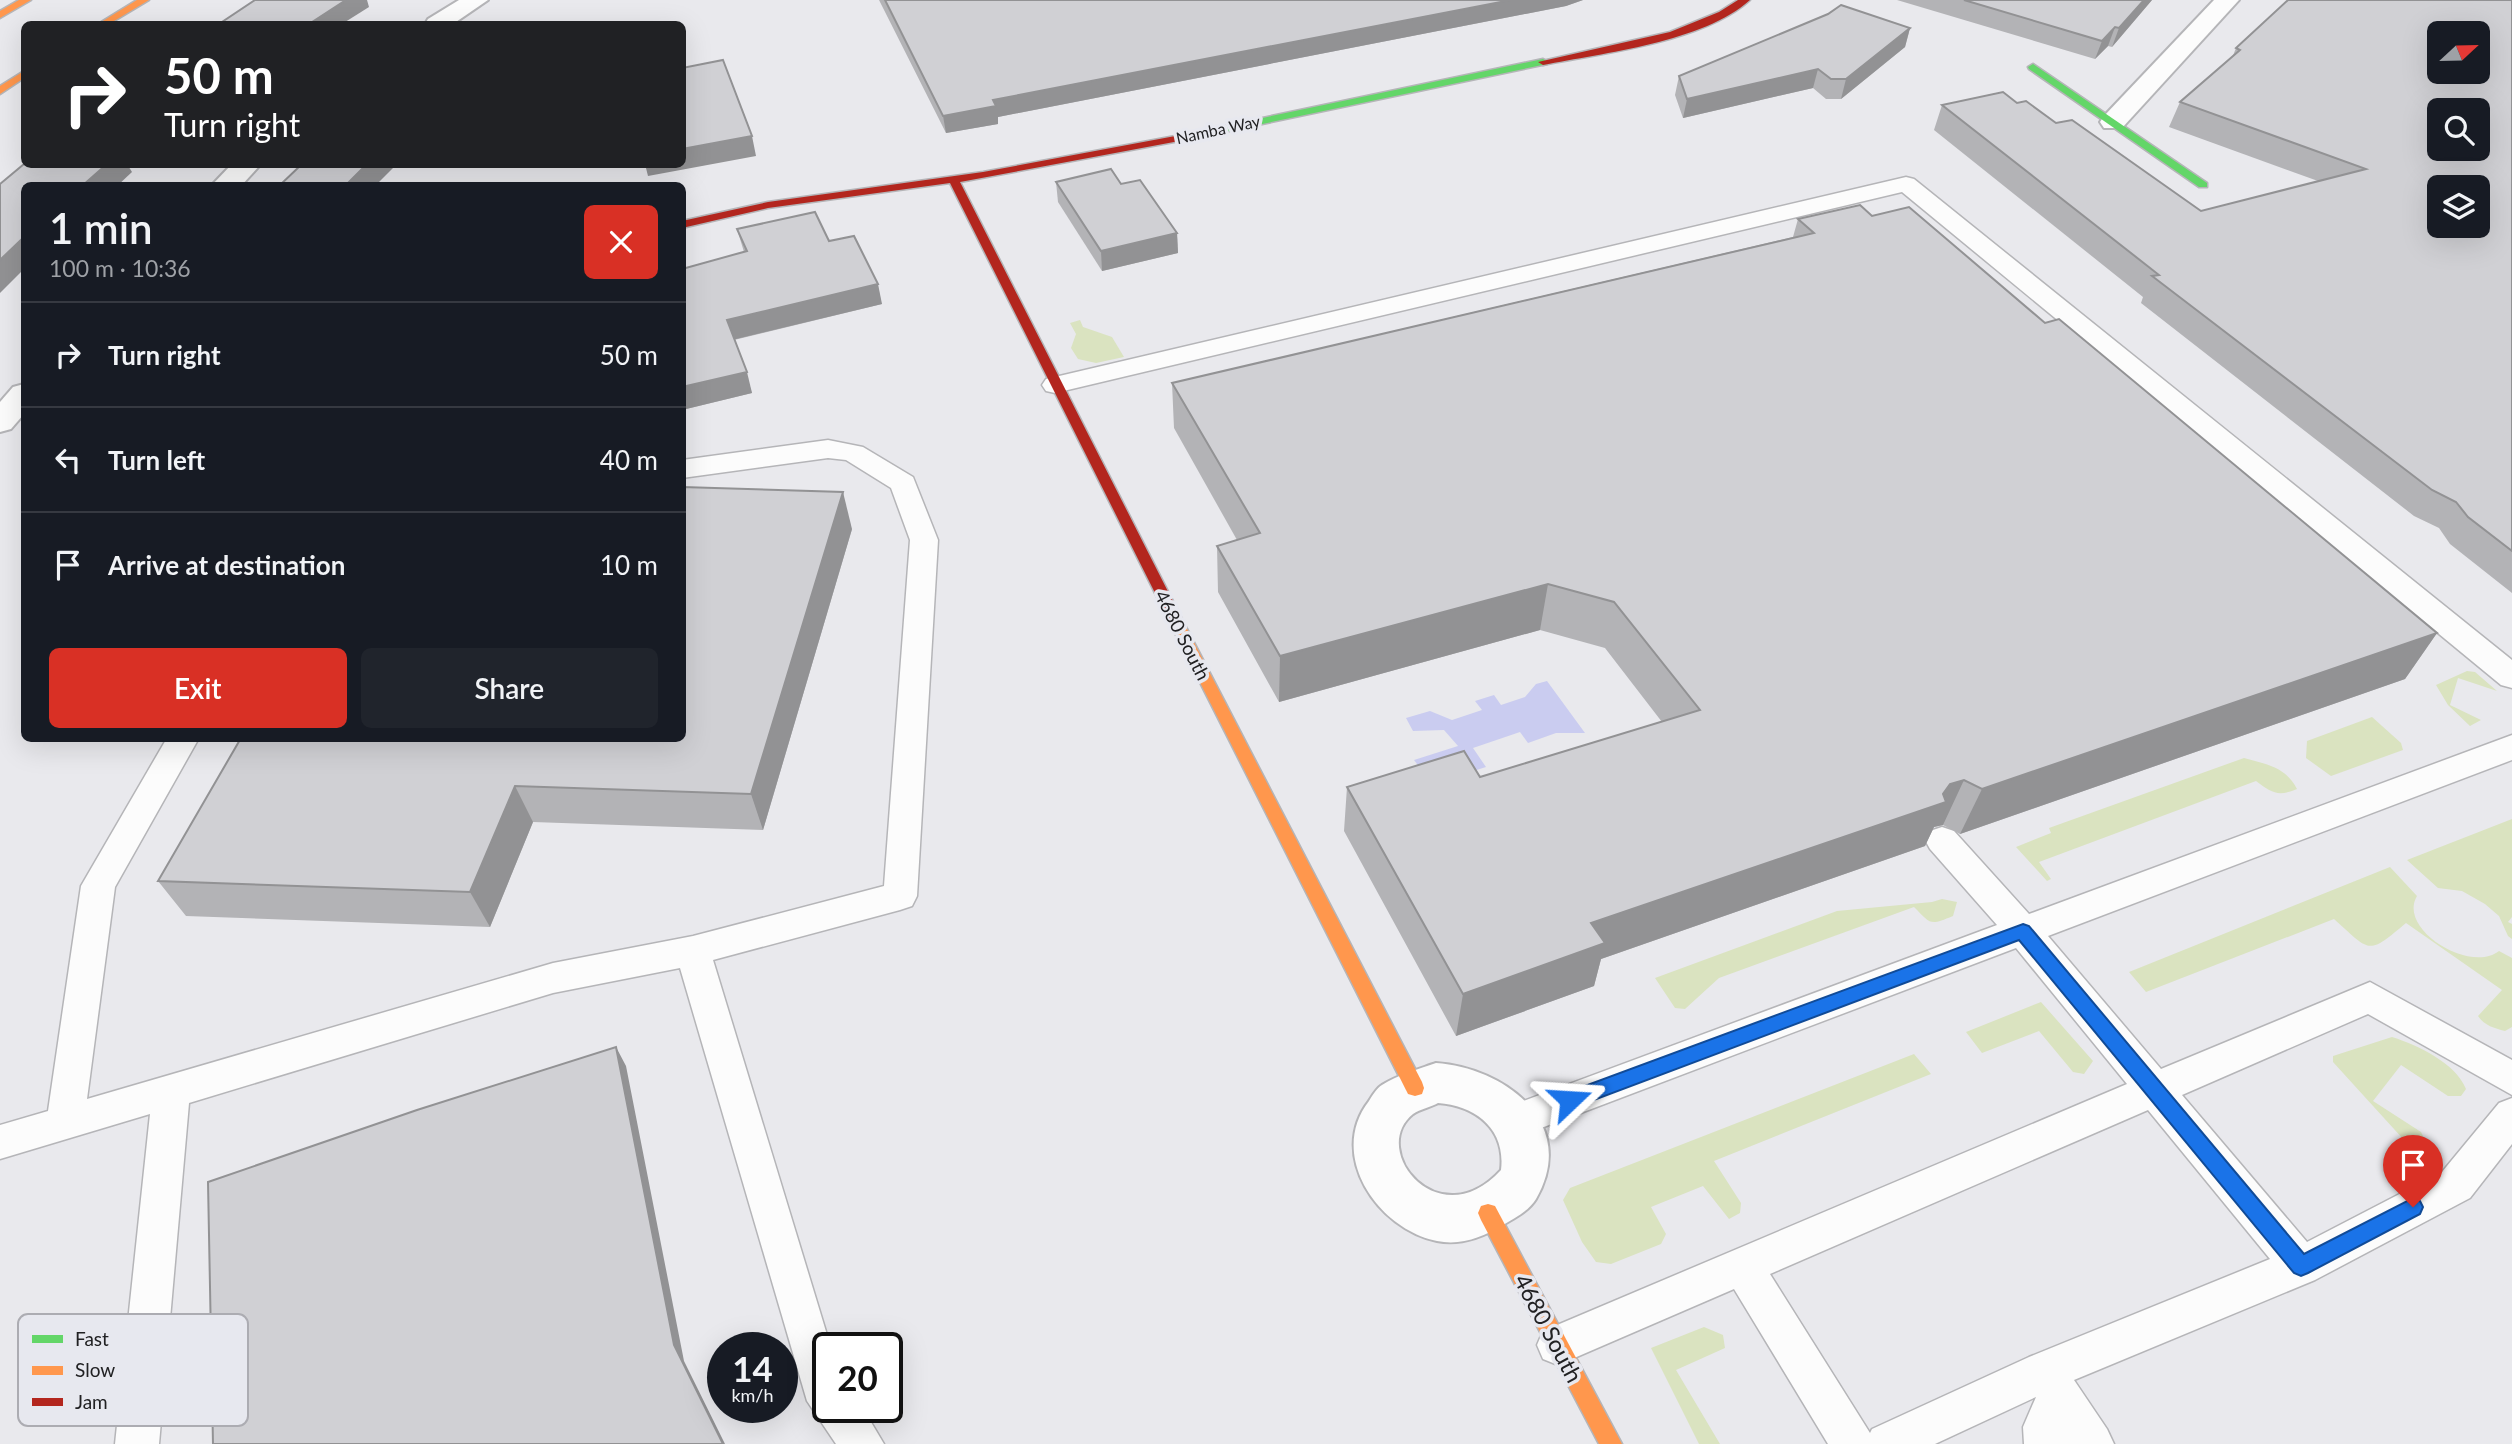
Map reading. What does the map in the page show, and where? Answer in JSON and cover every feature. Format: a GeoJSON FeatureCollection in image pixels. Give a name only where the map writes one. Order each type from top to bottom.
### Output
{"type":"FeatureCollection","features":[{"type":"Feature","properties":{"kind":"street"},"geometry":{"type":"LineString","coordinates":[[0,15],[26,0]]}},
{"type":"Feature","properties":{"kind":"street"},"geometry":{"type":"LineString","coordinates":[[108,21],[144,0]]}},
{"type":"Feature","properties":{"kind":"street"},"geometry":{"type":"LineString","coordinates":[[442,21],[476,0]]}},
{"type":"Feature","properties":{"kind":"street","name":"Namba Way"},"geometry":{"type":"LineString","coordinates":[[686,224],[731,211],[811,195],[954,180],[1051,163],[1636,42],[1687,29],[1733,10],[1745,0]]}},
{"type":"Feature","properties":{"kind":"street"},"geometry":{"type":"LineString","coordinates":[[2113,122],[2227,0]]}},
{"type":"Feature","properties":{"kind":"street"},"geometry":{"type":"LineString","coordinates":[[2033,67],[2203,185]]}},
{"type":"Feature","properties":{"kind":"street"},"geometry":{"type":"LineString","coordinates":[[0,91],[21,76]]}},
{"type":"Feature","properties":{"kind":"street"},"geometry":{"type":"LineString","coordinates":[[229,182],[244,168]]}},
{"type":"Feature","properties":{"kind":"street","name":"4680 South"},"geometry":{"type":"LineString","coordinates":[[954,180],[1055,385],[1415,1088]]}},
{"type":"Feature","properties":{"kind":"street"},"geometry":{"type":"LineString","coordinates":[[0,422],[21,398]]}},
{"type":"Feature","properties":{"kind":"street"},"geometry":{"type":"LineString","coordinates":[[1436,1083],[1459,1084],[1481,1091],[1500,1104],[1515,1121],[1523,1141],[1525,1162],[1519,1183],[1488,1213],[1460,1220],[1433,1217],[1408,1206],[1389,1188],[1377,1166],[1374,1142],[1380,1119],[1394,1101],[1415,1088],[1436,1083]]}},
{"type":"Feature","properties":{"kind":"street","name":"4680 South"},"geometry":{"type":"LineString","coordinates":[[1488,1213],[1611,1444]]}},
{"type":"Feature","properties":{"kind":"lane"},"geometry":{"type":"LineString","coordinates":[[1055,385],[1906,184],[2512,677]]}},
{"type":"Feature","properties":{"kind":"lane"},"geometry":{"type":"LineString","coordinates":[[0,1142],[553,978],[693,951],[900,896],[924,540],[904,483],[853,453],[828,449],[686,467]]}},
{"type":"Feature","properties":{"kind":"lane"},"geometry":{"type":"LineString","coordinates":[[65,1123],[98,886],[181,742]]}},
{"type":"Feature","properties":{"kind":"lane"},"geometry":{"type":"LineString","coordinates":[[1515,1121],[2512,747]]}},
{"type":"Feature","properties":{"kind":"lane"},"geometry":{"type":"LineString","coordinates":[[1942,840],[2023,931],[2301,1266]]}},
{"type":"Feature","properties":{"kind":"lane"},"geometry":{"type":"LineString","coordinates":[[693,951],[812,1352]]}},
{"type":"Feature","properties":{"kind":"lane"},"geometry":{"type":"LineString","coordinates":[[1558,1345],[2152,1088],[2370,997],[2512,1079]]}},
{"type":"Feature","properties":{"kind":"lane"},"geometry":{"type":"LineString","coordinates":[[150,1314],[171,1091]]}},
{"type":"Feature","properties":{"kind":"lane"},"geometry":{"type":"LineString","coordinates":[[1887,1444],[2052,1387],[2301,1266],[2456,1185],[2512,1115]]}},
{"type":"Feature","properties":{"kind":"lane"},"geometry":{"type":"LineString","coordinates":[[1742,1265],[1853,1444]]}},
{"type":"Feature","properties":{"kind":"lane"},"geometry":{"type":"LineString","coordinates":[[2046,1444],[2045,1427],[2052,1387]]}},
{"type":"Feature","properties":{"kind":"lane"},"geometry":{"type":"LineString","coordinates":[[2052,1387],[2092,1444]]}},
{"type":"Feature","properties":{"kind":"lane"},"geometry":{"type":"LineString","coordinates":[[847,1423],[862,1444]]}},
{"type":"Feature","properties":{"kind":"lane"},"geometry":{"type":"LineString","coordinates":[[137,1444],[139,1426]]}},
{"type":"Feature","properties":{"kind":"green space"},"geometry":{"type":"Polygon","coordinates":[[[1080,320],[1083,327],[1112,337],[1124,357],[1096,363],[1078,359],[1071,348],[1076,334],[1070,323],[1080,320]]]}},
{"type":"Feature","properties":{"kind":"green space"},"geometry":{"type":"Polygon","coordinates":[[[2467,671],[2475,672],[2497,691],[2458,678],[2450,705],[2481,720],[2470,726],[2448,705],[2436,685],[2467,671]]]}},
{"type":"Feature","properties":{"kind":"green space"},"geometry":{"type":"Polygon","coordinates":[[[2372,717],[2401,743],[2403,750],[2331,776],[2306,758],[2307,741],[2372,717]]]}},
{"type":"Feature","properties":{"kind":"green space"},"geometry":{"type":"Polygon","coordinates":[[[2244,758],[2281,771],[2297,789],[2285,793],[2275,792],[2256,781],[2039,862],[2051,879],[2047,881],[2016,847],[2051,833],[2049,828],[2244,758]]]}},
{"type":"Feature","properties":{"kind":"green space"},"geometry":{"type":"Polygon","coordinates":[[[2512,819],[2512,917],[2508,922],[2512,924],[2512,939],[2499,916],[2485,904],[2462,891],[2438,888],[2407,860],[2512,819]]]}},
{"type":"Feature","properties":{"kind":"green space"},"geometry":{"type":"Polygon","coordinates":[[[2390,867],[2417,896],[2414,909],[2417,922],[2440,944],[2471,957],[2486,957],[2499,951],[2512,958],[2512,1027],[2505,1031],[2497,1029],[2478,1016],[2502,990],[2406,923],[2384,941],[2369,946],[2355,938],[2334,919],[2146,992],[2129,972],[2390,867]]]}},
{"type":"Feature","properties":{"kind":"green space"},"geometry":{"type":"Polygon","coordinates":[[[1942,899],[1957,902],[1953,916],[1931,922],[1914,907],[1719,978],[1685,1009],[1675,1008],[1655,978],[1837,911],[1942,899]]]}},
{"type":"Feature","properties":{"kind":"green space"},"geometry":{"type":"Polygon","coordinates":[[[2041,1002],[2093,1061],[2084,1074],[2073,1072],[2039,1031],[1982,1053],[1966,1032],[2041,1002]]]}},
{"type":"Feature","properties":{"kind":"green space"},"geometry":{"type":"Polygon","coordinates":[[[2392,1037],[2424,1050],[2445,1063],[2466,1089],[2461,1096],[2448,1096],[2401,1065],[2373,1101],[2421,1132],[2424,1138],[2420,1144],[2404,1140],[2333,1062],[2333,1056],[2392,1037]]]}},
{"type":"Feature","properties":{"kind":"green space"},"geometry":{"type":"Polygon","coordinates":[[[1914,1054],[1931,1074],[1714,1161],[1741,1203],[1740,1213],[1729,1219],[1703,1186],[1651,1207],[1666,1234],[1661,1244],[1611,1264],[1596,1262],[1582,1242],[1563,1200],[1570,1188],[1914,1054]]]}},
{"type":"Feature","properties":{"kind":"green space"},"geometry":{"type":"Polygon","coordinates":[[[1704,1327],[1723,1335],[1725,1348],[1676,1370],[1720,1444],[1699,1444],[1651,1348],[1704,1327]]]}},
{"type":"Feature","properties":{"kind":"water"},"geometry":{"type":"Polygon","coordinates":[[[1547,681],[1585,733],[1556,733],[1528,743],[1520,732],[1473,748],[1486,767],[1432,784],[1414,760],[1458,746],[1444,730],[1413,731],[1406,718],[1430,711],[1452,720],[1482,710],[1475,701],[1494,695],[1501,705],[1525,697],[1536,684],[1547,681]]]}},
{"type":"Feature","properties":{"kind":"building"},"geometry":{"type":"Polygon","coordinates":[[[255,0],[346,0],[314,21],[224,21],[255,0]]]}},
{"type":"Feature","properties":{"kind":"building"},"geometry":{"type":"Polygon","coordinates":[[[885,0],[1511,0],[993,100],[996,106],[943,116],[885,0]]]}},
{"type":"Feature","properties":{"kind":"building"},"geometry":{"type":"Polygon","coordinates":[[[1964,0],[2144,0],[2119,28],[2115,27],[2102,41],[1964,0]]]}},
{"type":"Feature","properties":{"kind":"building"},"geometry":{"type":"Polygon","coordinates":[[[2288,0],[2512,0],[2512,551],[2468,517],[2456,502],[2432,490],[2152,276],[2159,275],[1942,105],[2003,92],[2017,103],[2026,101],[2056,123],[2072,120],[2201,211],[2366,169],[2180,102],[2240,50],[2236,48],[2288,0]]]}},
{"type":"Feature","properties":{"kind":"building"},"geometry":{"type":"Polygon","coordinates":[[[1841,5],[1910,28],[1846,79],[1831,79],[1818,69],[1687,99],[1679,76],[1828,14],[1841,5]]]}},
{"type":"Feature","properties":{"kind":"building"},"geometry":{"type":"Polygon","coordinates":[[[723,60],[752,136],[686,148],[686,67],[723,60]]]}},
{"type":"Feature","properties":{"kind":"building"},"geometry":{"type":"Polygon","coordinates":[[[21,166],[102,168],[87,182],[21,182],[21,240],[0,260],[0,184],[21,166]]]}},
{"type":"Feature","properties":{"kind":"building"},"geometry":{"type":"Polygon","coordinates":[[[298,168],[363,168],[349,182],[283,182],[298,168]]]}},
{"type":"Feature","properties":{"kind":"building"},"geometry":{"type":"Polygon","coordinates":[[[1111,169],[1121,184],[1140,180],[1177,233],[1101,251],[1056,182],[1111,169]]]}},
{"type":"Feature","properties":{"kind":"building"},"geometry":{"type":"Polygon","coordinates":[[[1860,205],[1872,216],[1909,207],[2045,323],[2059,319],[2437,633],[1982,789],[1964,780],[1950,784],[1943,794],[1946,802],[1591,923],[1605,943],[1463,994],[1347,787],[1464,751],[1480,777],[1700,710],[1614,602],[1548,584],[1280,656],[1217,546],[1260,533],[1172,383],[1814,233],[1798,219],[1860,205]]]}},
{"type":"Feature","properties":{"kind":"building"},"geometry":{"type":"Polygon","coordinates":[[[815,212],[829,241],[854,236],[878,284],[727,320],[747,372],[686,386],[686,268],[747,251],[737,229],[815,212]]]}},
{"type":"Feature","properties":{"kind":"building"},"geometry":{"type":"Polygon","coordinates":[[[686,487],[843,492],[751,794],[515,786],[470,892],[158,881],[239,742],[686,742],[686,487]]]}},
{"type":"Feature","properties":{"kind":"building"},"geometry":{"type":"Polygon","coordinates":[[[616,1047],[674,1345],[707,1412],[707,1423],[713,1423],[723,1444],[213,1444],[213,1426],[248,1426],[248,1314],[211,1314],[208,1182],[417,1110],[616,1047]]]}},
{"type":"Feature","properties":{"kind":"traffic: fast"},"geometry":{"type":"LineString","coordinates":[[1186,137],[1543,62]]}},
{"type":"Feature","properties":{"kind":"traffic: fast"},"geometry":{"type":"LineString","coordinates":[[2033,67],[2203,185]]}},
{"type":"Feature","properties":{"kind":"traffic: slow"},"geometry":{"type":"LineString","coordinates":[[0,15],[26,0]]}},
{"type":"Feature","properties":{"kind":"traffic: slow"},"geometry":{"type":"LineString","coordinates":[[108,21],[144,0]]}},
{"type":"Feature","properties":{"kind":"traffic: slow"},"geometry":{"type":"LineString","coordinates":[[0,91],[21,76]]}},
{"type":"Feature","properties":{"kind":"traffic: slow"},"geometry":{"type":"LineString","coordinates":[[1179,627],[1415,1088]]}},
{"type":"Feature","properties":{"kind":"traffic: slow"},"geometry":{"type":"LineString","coordinates":[[1488,1213],[1611,1444]]}},
{"type":"Feature","properties":{"kind":"traffic: jam"},"geometry":{"type":"LineString","coordinates":[[1543,62],[1674,34],[1723,14],[1745,0]]}},
{"type":"Feature","properties":{"kind":"traffic: jam"},"geometry":{"type":"LineString","coordinates":[[686,224],[768,205],[983,175],[1186,137]]}},
{"type":"Feature","properties":{"kind":"traffic: jam"},"geometry":{"type":"LineString","coordinates":[[954,180],[1179,627]]}},
{"type":"Feature","properties":{"kind":"route"},"geometry":{"type":"LineString","coordinates":[[1570,1100],[2023,931],[2301,1266],[2413,1207]]}}]}
